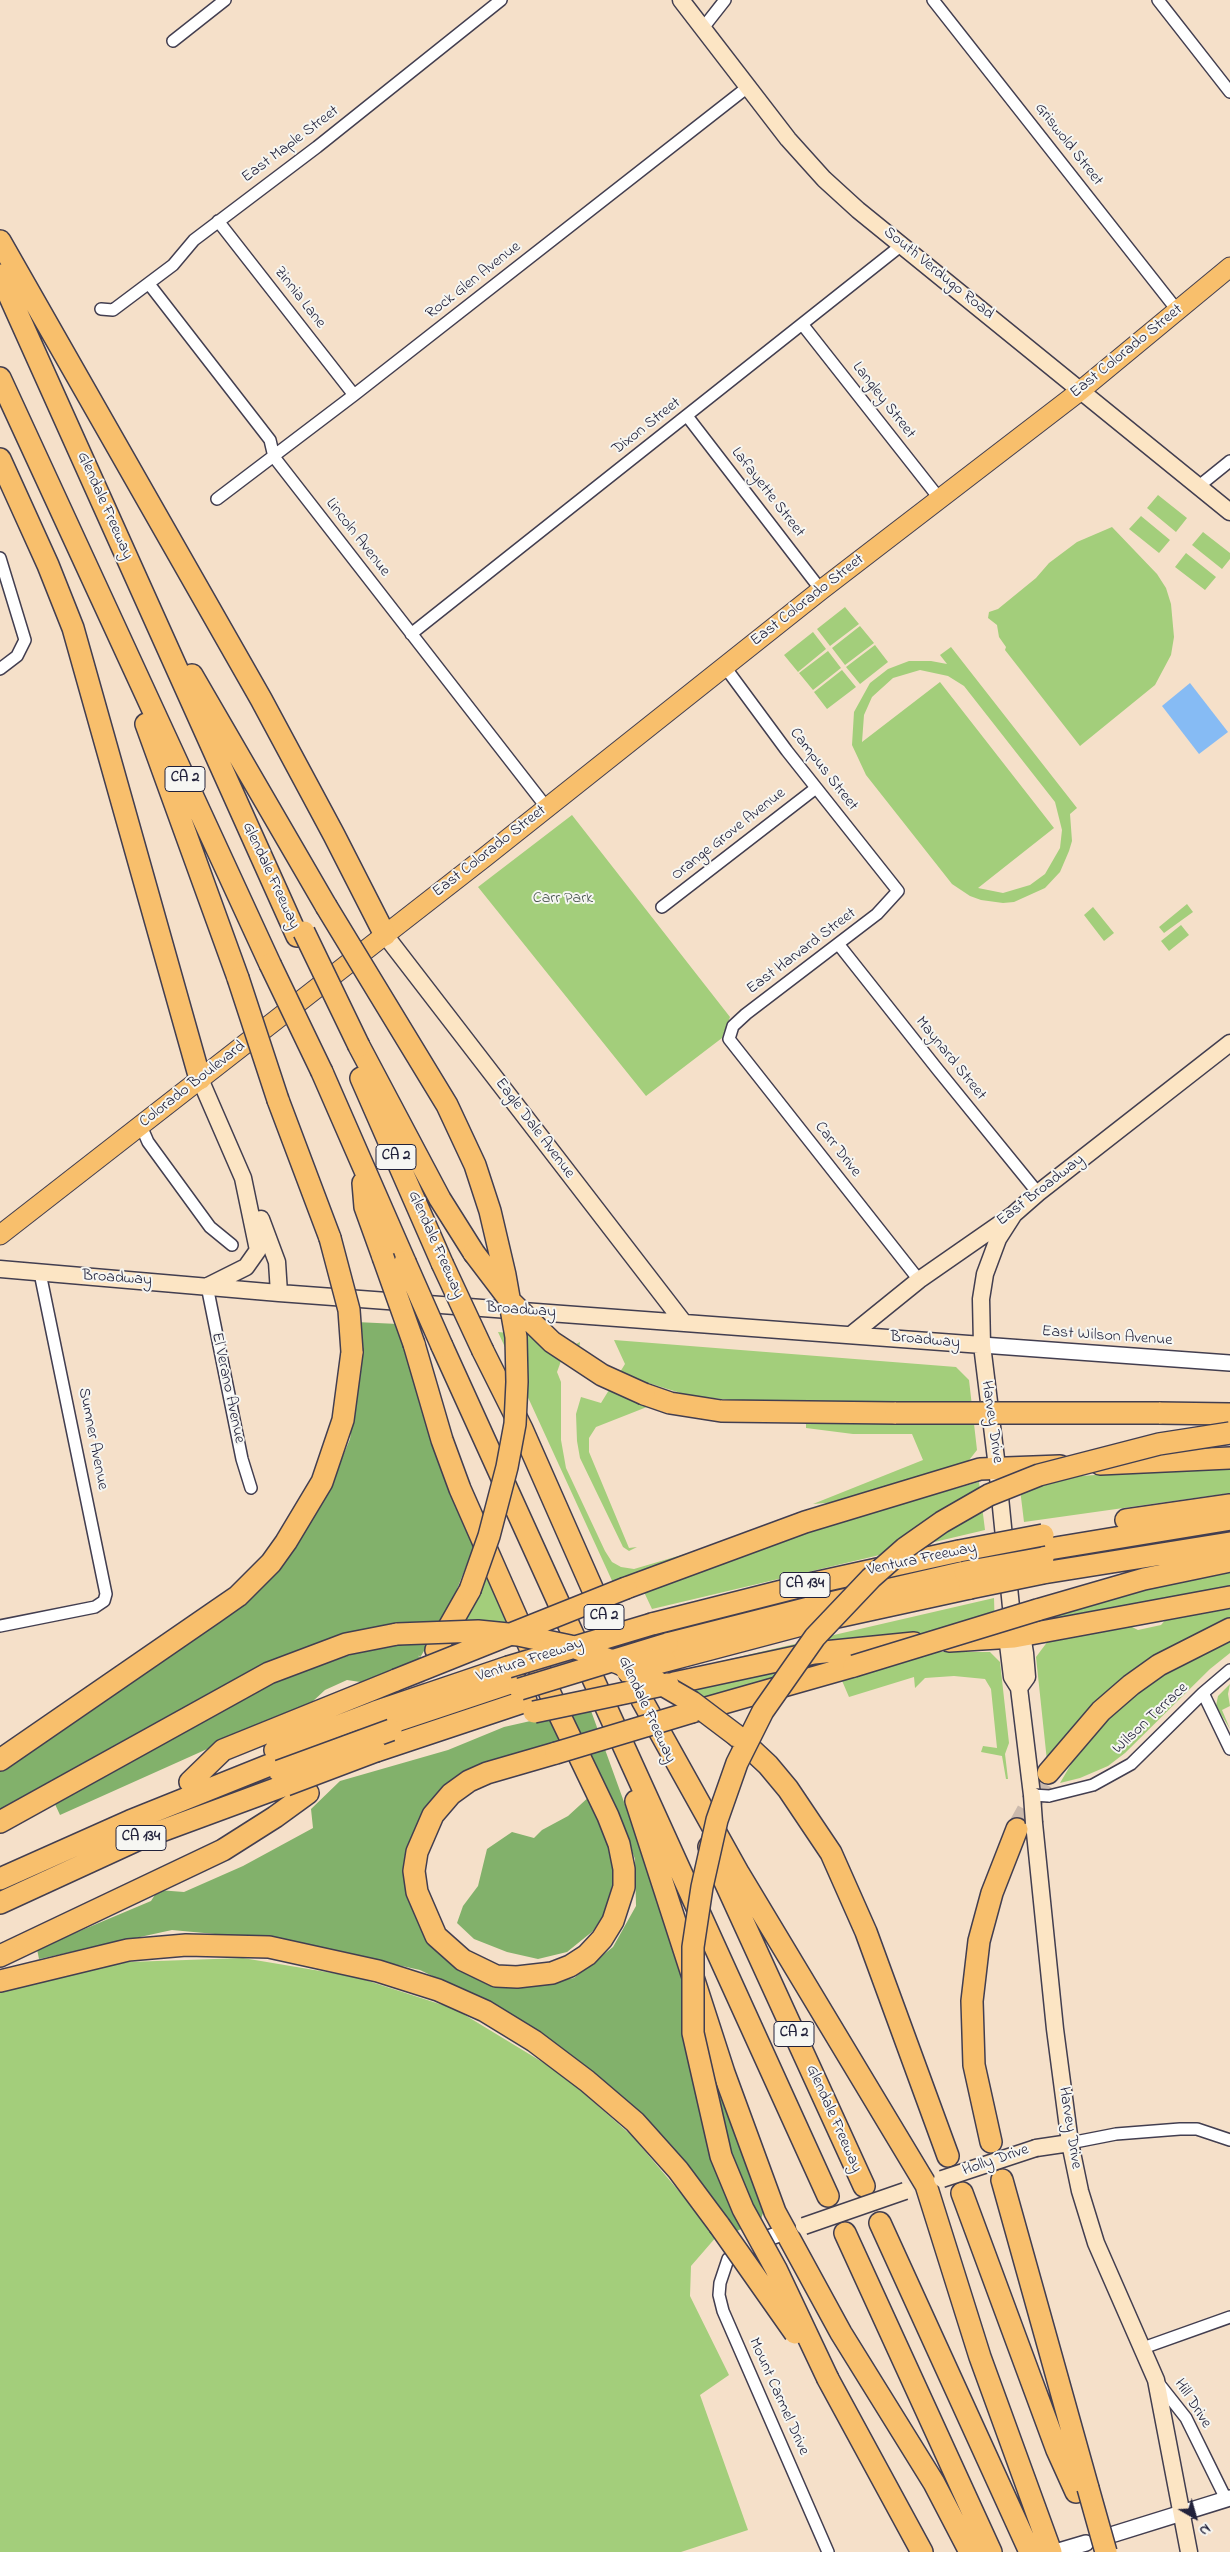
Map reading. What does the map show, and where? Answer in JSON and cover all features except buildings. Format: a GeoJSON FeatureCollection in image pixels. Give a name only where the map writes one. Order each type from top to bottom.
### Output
{"type":"FeatureCollection","features":[{"type":"Feature","properties":{"kind":"highway"},"geometry":{"type":"LineString","coordinates":[[0,241],[261,699],[385,935]]}},
{"type":"Feature","properties":{"kind":"highway","name":"Glendale Freeway"},"geometry":{"type":"LineString","coordinates":[[0,275],[247,825],[301,934],[354,1049],[442,1263],[522,1429],[642,1700],[864,2186]]}},
{"type":"Feature","properties":{"kind":"highway","name":"Glendale Freeway"},"geometry":{"type":"LineString","coordinates":[[0,378],[270,964],[322,1072],[442,1346],[828,2196]]}},
{"type":"Feature","properties":{"kind":"highway"},"geometry":{"type":"LineString","coordinates":[[0,459],[48,565],[73,628],[200,1080]]}},
{"type":"Feature","properties":{"kind":"highway"},"geometry":{"type":"LineString","coordinates":[[138,581],[326,906],[447,1105],[475,1165],[490,1211],[505,1275],[516,1337],[518,1382],[516,1424],[508,1467],[489,1536],[470,1590],[436,1650]]}},
{"type":"Feature","properties":{"kind":"highway"},"geometry":{"type":"LineString","coordinates":[[0,1760],[238,1596],[271,1562],[286,1542],[322,1482],[343,1420],[352,1352],[349,1310],[330,1238],[278,1100],[238,978],[99,595]]}},
{"type":"Feature","properties":{"kind":"highway"},"geometry":{"type":"LineString","coordinates":[[354,1049],[440,1199],[474,1253],[512,1303],[552,1342],[602,1376],[644,1394],[670,1403],[721,1411],[1230,1414]]}},
{"type":"Feature","properties":{"kind":"highway"},"geometry":{"type":"LineString","coordinates":[[361,1162],[365,1207],[414,1344],[442,1440],[460,1488],[560,1716],[608,1816],[619,1844],[624,1869],[624,1887],[613,1921],[602,1939],[587,1954],[570,1966],[552,1973],[517,1978],[496,1976],[462,1960],[436,1936],[417,1892],[414,1871],[417,1852],[433,1814],[451,1794],[469,1781],[487,1774],[556,1753],[692,1712],[854,1666],[1144,1579],[1230,1561]]}},
{"type":"Feature","properties":{"kind":"highway"},"geometry":{"type":"LineString","coordinates":[[922,2552],[828,2379],[776,2269],[743,2209],[721,2156],[693,2033],[693,1947],[702,1887],[717,1820],[737,1763],[763,1711],[815,1637],[905,1548],[942,1522],[989,1495],[1039,1475],[1160,1444],[1230,1433]]}},
{"type":"Feature","properties":{"kind":"highway"},"geometry":{"type":"LineString","coordinates":[[190,1782],[223,1750],[626,1588],[805,1522],[980,1469],[1230,1458]]}},
{"type":"Feature","properties":{"kind":"highway","name":"Ventura Freeway"},"geometry":{"type":"LineString","coordinates":[[0,1866],[190,1782],[375,1712],[521,1690],[661,1642],[814,1583],[965,1569],[1043,1554],[1230,1505]]}},
{"type":"Feature","properties":{"kind":"highway"},"geometry":{"type":"LineString","coordinates":[[1043,1554],[1230,1519]]}},
{"type":"Feature","properties":{"kind":"highway"},"geometry":{"type":"LineString","coordinates":[[1043,1554],[1230,1529]]}},
{"type":"Feature","properties":{"kind":"highway","name":"Ventura Freeway"},"geometry":{"type":"LineString","coordinates":[[521,1690],[661,1642],[805,1624],[965,1569],[1043,1554],[1230,1542]]}},
{"type":"Feature","properties":{"kind":"highway"},"geometry":{"type":"LineString","coordinates":[[0,1879],[130,1821],[280,1761],[521,1690],[674,1683],[832,1651],[1014,1637],[1230,1597]]}},
{"type":"Feature","properties":{"kind":"highway"},"geometry":{"type":"LineString","coordinates":[[1039,1774],[1101,1711],[1131,1685],[1158,1665],[1230,1629]]}},
{"type":"Feature","properties":{"kind":"highway"},"geometry":{"type":"LineString","coordinates":[[0,1822],[269,1673],[333,1648],[397,1634],[478,1631],[518,1636],[570,1646],[618,1663],[654,1680],[692,1702],[737,1736],[768,1765],[788,1789],[831,1853],[866,1932],[948,2156]]}},
{"type":"Feature","properties":{"kind":"highway"},"geometry":{"type":"LineString","coordinates":[[0,1889],[170,1814],[282,1778],[391,1730],[521,1690]]}},
{"type":"Feature","properties":{"kind":"highway","name":"CA 134"},"geometry":{"type":"LineString","coordinates":[[0,1903],[137,1840],[282,1778],[376,1751],[495,1710],[521,1690]]}},
{"type":"Feature","properties":{"kind":"highway"},"geometry":{"type":"LineString","coordinates":[[642,1700],[739,1874],[934,2182],[980,2356],[1035,2507],[1055,2552]]}},
{"type":"Feature","properties":{"kind":"highway"},"geometry":{"type":"LineString","coordinates":[[610,1715],[674,1924],[724,2073],[775,2212],[841,2333],[909,2441],[969,2528],[991,2552]]}},
{"type":"Feature","properties":{"kind":"highway"},"geometry":{"type":"LineString","coordinates":[[0,1956],[215,1854],[247,1836],[308,1793]]}},
{"type":"Feature","properties":{"kind":"highway"},"geometry":{"type":"LineString","coordinates":[[991,2142],[974,2065],[972,2000],[981,1932],[992,1893],[1026,1826]]}},
{"type":"Feature","properties":{"kind":"highway"},"geometry":{"type":"LineString","coordinates":[[0,1981],[128,1950],[186,1945],[269,1947],[378,1971],[438,1990],[485,2010],[534,2040],[588,2081],[634,2122],[678,2170],[828,2379]]}},
{"type":"Feature","properties":{"kind":"highway"},"geometry":{"type":"LineString","coordinates":[[1002,2180],[1082,2490],[1101,2545]]}},
{"type":"Feature","properties":{"kind":"highway"},"geometry":{"type":"LineString","coordinates":[[962,2193],[1056,2450],[1082,2490]]}},
{"type":"Feature","properties":{"kind":"highway"},"geometry":{"type":"LineString","coordinates":[[880,2223],[1030,2552]]}},
{"type":"Feature","properties":{"kind":"highway"},"geometry":{"type":"LineString","coordinates":[[845,2233],[969,2528],[970,2552]]}},
{"type":"Feature","properties":{"kind":"main road","name":"South Verdugo Road"},"geometry":{"type":"LineString","coordinates":[[681,0],[788,139],[824,180],[858,210],[903,244],[1230,512]]}},
{"type":"Feature","properties":{"kind":"main road","name":"East Colorado Street"},"geometry":{"type":"LineString","coordinates":[[385,935],[821,590],[1080,391],[1230,267]]}},
{"type":"Feature","properties":{"kind":"main road","name":"Colorado Boulevard"},"geometry":{"type":"LineString","coordinates":[[0,1235],[385,935]]}},
{"type":"Feature","properties":{"kind":"main road","name":"Eagle Dale Avenue"},"geometry":{"type":"LineString","coordinates":[[385,935],[684,1323]]}},
{"type":"Feature","properties":{"kind":"main road","name":"East Broadway"},"geometry":{"type":"LineString","coordinates":[[851,1335],[919,1280],[1014,1214],[1038,1192],[1230,1043]]}},
{"type":"Feature","properties":{"kind":"main road"},"geometry":{"type":"LineString","coordinates":[[200,1080],[277,1262],[280,1293]]}},
{"type":"Feature","properties":{"kind":"main road"},"geometry":{"type":"LineString","coordinates":[[207,1286],[246,1267],[258,1250],[243,1178]]}},
{"type":"Feature","properties":{"kind":"main road","name":"Harvey Drive"},"geometry":{"type":"LineString","coordinates":[[1014,1214],[998,1239],[985,1274],[981,1299],[982,1345],[997,1468],[1014,1637],[1008,1644],[1012,1677],[1019,1688],[1039,1774],[1032,1795],[1026,1826],[1070,2142],[1080,2191],[1093,2235],[1156,2380],[1188,2552]]}},
{"type":"Feature","properties":{"kind":"main road","name":"Broadway"},"geometry":{"type":"LineString","coordinates":[[0,1269],[280,1293],[982,1345]]}},
{"type":"Feature","properties":{"kind":"main road","name":"Holly Drive"},"geometry":{"type":"LineString","coordinates":[[786,2232],[1036,2148],[1070,2142]]}},
{"type":"Feature","properties":{"kind":"street"},"geometry":{"type":"LineString","coordinates":[[173,41],[225,0]]}},
{"type":"Feature","properties":{"kind":"street","name":"East Maple Street"},"geometry":{"type":"LineString","coordinates":[[101,309],[113,310],[173,266],[194,240],[317,147],[501,0]]}},
{"type":"Feature","properties":{"kind":"street"},"geometry":{"type":"LineString","coordinates":[[703,28],[725,0]]}},
{"type":"Feature","properties":{"kind":"street","name":"Griswold Street"},"geometry":{"type":"LineString","coordinates":[[933,0],[1177,310]]}},
{"type":"Feature","properties":{"kind":"street"},"geometry":{"type":"LineString","coordinates":[[1158,0],[1230,92]]}},
{"type":"Feature","properties":{"kind":"street","name":"Rock Glen Avenue"},"geometry":{"type":"LineString","coordinates":[[217,498],[274,457],[749,86]]}},
{"type":"Feature","properties":{"kind":"street","name":"Zinnia Lane"},"geometry":{"type":"LineString","coordinates":[[218,221],[354,395]]}},
{"type":"Feature","properties":{"kind":"street","name":"Dixon Street"},"geometry":{"type":"LineString","coordinates":[[411,634],[903,244]]}},
{"type":"Feature","properties":{"kind":"street","name":"Lincoln Avenue"},"geometry":{"type":"LineString","coordinates":[[149,284],[270,440],[274,457],[547,808]]}},
{"type":"Feature","properties":{"kind":"street","name":"Langley Street"},"geometry":{"type":"LineString","coordinates":[[802,324],[939,498]]}},
{"type":"Feature","properties":{"kind":"street","name":"Lafayette Street"},"geometry":{"type":"LineString","coordinates":[[687,416],[821,590]]}},
{"type":"Feature","properties":{"kind":"street"},"geometry":{"type":"LineString","coordinates":[[1199,486],[1230,461]]}},
{"type":"Feature","properties":{"kind":"street"},"geometry":{"type":"LineString","coordinates":[[0,558],[25,640],[17,656],[0,669]]}},
{"type":"Feature","properties":{"kind":"street","name":"Campus Street"},"geometry":{"type":"LineString","coordinates":[[725,666],[816,788],[898,892]]}},
{"type":"Feature","properties":{"kind":"street","name":"Orange Grove Avenue"},"geometry":{"type":"LineString","coordinates":[[662,907],[816,788]]}},
{"type":"Feature","properties":{"kind":"street","name":"East Harvard Street"},"geometry":{"type":"LineString","coordinates":[[729,1039],[733,1026],[746,1014],[839,945],[877,914],[898,892]]}},
{"type":"Feature","properties":{"kind":"street","name":"Maynard Street"},"geometry":{"type":"LineString","coordinates":[[839,945],[1038,1192]]}},
{"type":"Feature","properties":{"kind":"street","name":"Carr Drive"},"geometry":{"type":"LineString","coordinates":[[729,1039],[919,1280]]}},
{"type":"Feature","properties":{"kind":"street"},"geometry":{"type":"LineString","coordinates":[[141,1126],[148,1142],[210,1227],[232,1245]]}},
{"type":"Feature","properties":{"kind":"street","name":"Sumner Avenue"},"geometry":{"type":"LineString","coordinates":[[0,1626],[95,1607],[104,1601],[106,1594],[40,1273]]}},
{"type":"Feature","properties":{"kind":"street","name":"El Verano Avenue"},"geometry":{"type":"LineString","coordinates":[[207,1286],[242,1459],[251,1488]]}},
{"type":"Feature","properties":{"kind":"street","name":"East Wilson Avenue"},"geometry":{"type":"LineString","coordinates":[[982,1345],[1230,1363]]}},
{"type":"Feature","properties":{"kind":"street","name":"Wilson Terrace"},"geometry":{"type":"LineString","coordinates":[[1032,1795],[1049,1796],[1093,1785],[1131,1764],[1203,1693],[1230,1670]]}},
{"type":"Feature","properties":{"kind":"street"},"geometry":{"type":"LineString","coordinates":[[1203,1693],[1230,1749]]}},
{"type":"Feature","properties":{"kind":"street","name":"Holly Drive"},"geometry":{"type":"LineString","coordinates":[[1070,2142],[1116,2134],[1180,2129],[1197,2130],[1230,2140]]}},
{"type":"Feature","properties":{"kind":"street","name":"Mount Carmel Drive"},"geometry":{"type":"LineString","coordinates":[[744,2248],[728,2259],[720,2283],[719,2296],[723,2311],[828,2552]]}},
{"type":"Feature","properties":{"kind":"street"},"geometry":{"type":"LineString","coordinates":[[1143,2348],[1230,2317]]}},
{"type":"Feature","properties":{"kind":"street","name":"Hill Drive"},"geometry":{"type":"LineString","coordinates":[[1156,2380],[1186,2418],[1228,2498]]}},
{"type":"Feature","properties":{"kind":"street"},"geometry":{"type":"LineString","coordinates":[[1055,2552],[1101,2545],[1180,2514],[1228,2498]]}},
{"type":"Feature","properties":{"kind":"green space"},"geometry":{"type":"Polygon","coordinates":[[[1158,495],[1187,518],[1176,532],[1147,508],[1158,495]]]}},
{"type":"Feature","properties":{"kind":"green space"},"geometry":{"type":"Polygon","coordinates":[[[1141,516],[1170,540],[1159,553],[1129,529],[1141,516]]]}},
{"type":"Feature","properties":{"kind":"green space"},"geometry":{"type":"Polygon","coordinates":[[[1112,527],[1157,574],[1166,588],[1171,604],[1174,637],[1171,655],[1155,685],[1080,746],[1005,650],[1006,647],[999,637],[997,625],[988,618],[989,612],[998,609],[1036,578],[1049,563],[1077,542],[1112,527]]]}},
{"type":"Feature","properties":{"kind":"green space"},"geometry":{"type":"Polygon","coordinates":[[[1203,532],[1230,553],[1230,559],[1222,569],[1192,545],[1203,532]]]}},
{"type":"Feature","properties":{"kind":"green space"},"geometry":{"type":"Polygon","coordinates":[[[1186,553],[1216,577],[1205,590],[1175,567],[1186,553]]]}},
{"type":"Feature","properties":{"kind":"green space"},"geometry":{"type":"Polygon","coordinates":[[[845,607],[859,624],[830,646],[817,629],[845,607]]]}},
{"type":"Feature","properties":{"kind":"green space"},"geometry":{"type":"Polygon","coordinates":[[[860,626],[874,643],[845,665],[832,648],[860,626]]]}},
{"type":"Feature","properties":{"kind":"green space"},"geometry":{"type":"Polygon","coordinates":[[[813,632],[826,649],[798,672],[784,655],[813,632]]]}},
{"type":"Feature","properties":{"kind":"green space"},"geometry":{"type":"Polygon","coordinates":[[[875,645],[888,662],[860,684],[846,667],[875,645]]]}},
{"type":"Feature","properties":{"kind":"green space"},"geometry":{"type":"Polygon","coordinates":[[[951,647],[1077,808],[1070,814],[1072,841],[1060,872],[1045,888],[1014,902],[1003,903],[981,900],[970,896],[952,884],[866,775],[852,745],[854,712],[870,683],[888,669],[909,661],[931,661],[947,664],[940,655],[951,647]],[[920,670],[893,678],[872,697],[864,715],[862,742],[940,682],[1054,828],[978,888],[1003,893],[1030,885],[1045,874],[1060,848],[1062,830],[1055,802],[964,686],[948,676],[920,670]]]}},
{"type":"Feature","properties":{"kind":"green space"},"geometry":{"type":"Polygon","coordinates":[[[828,651],[841,668],[813,690],[799,673],[828,651]]]}},
{"type":"Feature","properties":{"kind":"green space"},"geometry":{"type":"Polygon","coordinates":[[[842,670],[856,687],[827,709],[814,692],[842,670]]]}},
{"type":"Feature","properties":{"kind":"green space","name":"Carr Park"},"geometry":{"type":"Polygon","coordinates":[[[572,815],[730,1017],[722,1038],[646,1096],[478,887],[572,815]]]}},
{"type":"Feature","properties":{"kind":"green space"},"geometry":{"type":"Polygon","coordinates":[[[1187,904],[1193,912],[1164,933],[1159,927],[1187,904]]]}},
{"type":"Feature","properties":{"kind":"green space"},"geometry":{"type":"Polygon","coordinates":[[[1093,907],[1114,933],[1104,941],[1084,915],[1093,907]]]}},
{"type":"Feature","properties":{"kind":"green space"},"geometry":{"type":"Polygon","coordinates":[[[1181,925],[1189,935],[1169,951],[1161,941],[1181,925]]]}},
{"type":"Feature","properties":{"kind":"green space"},"geometry":{"type":"Polygon","coordinates":[[[356,1322],[398,1324],[477,1539],[451,1604],[417,1663],[367,1683],[347,1680],[325,1690],[312,1702],[60,1815],[54,1802],[270,1683],[353,1654],[400,1645],[399,1628],[363,1633],[0,1812],[0,1767],[234,1609],[288,1557],[325,1499],[350,1439],[358,1382],[356,1322]]]}},
{"type":"Feature","properties":{"kind":"green space"},"geometry":{"type":"Polygon","coordinates":[[[498,1332],[567,1338],[566,1340],[571,1344],[573,1341],[576,1344],[580,1342],[579,1350],[561,1361],[557,1372],[561,1382],[561,1440],[566,1468],[612,1562],[621,1567],[634,1569],[712,1546],[614,1585],[498,1332]]]}},
{"type":"Feature","properties":{"kind":"green space"},"geometry":{"type":"Polygon","coordinates":[[[614,1340],[956,1367],[969,1380],[977,1450],[966,1464],[850,1501],[813,1504],[923,1460],[912,1434],[853,1434],[806,1428],[806,1422],[739,1401],[687,1395],[645,1382],[637,1398],[652,1405],[596,1427],[589,1438],[589,1452],[629,1548],[637,1547],[629,1551],[623,1547],[580,1458],[577,1441],[576,1414],[581,1397],[601,1403],[625,1364],[614,1340]]]}},
{"type":"Feature","properties":{"kind":"green space"},"geometry":{"type":"Polygon","coordinates":[[[1230,1465],[1230,1493],[1024,1522],[1020,1489],[1041,1479],[1230,1465]]]}},
{"type":"Feature","properties":{"kind":"green space"},"geometry":{"type":"Polygon","coordinates":[[[979,1482],[985,1530],[652,1609],[644,1592],[785,1536],[979,1482]]]}},
{"type":"Feature","properties":{"kind":"green space"},"geometry":{"type":"Polygon","coordinates":[[[487,1561],[515,1625],[438,1656],[487,1561]]]}},
{"type":"Feature","properties":{"kind":"green space"},"geometry":{"type":"Polygon","coordinates":[[[1230,1570],[1230,1590],[1047,1622],[1046,1616],[1230,1570]]]}},
{"type":"Feature","properties":{"kind":"green space"},"geometry":{"type":"Polygon","coordinates":[[[994,1598],[995,1631],[904,1634],[718,1668],[717,1662],[994,1598]]]}},
{"type":"Feature","properties":{"kind":"green space"},"geometry":{"type":"Polygon","coordinates":[[[1230,1606],[1230,1621],[1047,1761],[1036,1657],[1048,1641],[1128,1625],[1138,1630],[1161,1625],[1168,1617],[1230,1606]]]}},
{"type":"Feature","properties":{"kind":"green space"},"geometry":{"type":"Polygon","coordinates":[[[1230,1637],[1230,1653],[1210,1669],[1125,1753],[1108,1766],[1080,1778],[1060,1783],[1077,1754],[1114,1710],[1167,1668],[1230,1637]]]}},
{"type":"Feature","properties":{"kind":"green space"},"geometry":{"type":"Polygon","coordinates":[[[904,1652],[990,1652],[1000,1662],[1009,1743],[1005,1754],[1008,1779],[1006,1779],[1002,1756],[981,1752],[983,1746],[997,1748],[991,1689],[985,1679],[954,1676],[925,1678],[915,1688],[914,1677],[849,1697],[840,1676],[904,1652]]]}},
{"type":"Feature","properties":{"kind":"green space"},"geometry":{"type":"Polygon","coordinates":[[[836,1657],[838,1661],[688,1706],[682,1688],[819,1660],[820,1664],[836,1657]]]}},
{"type":"Feature","properties":{"kind":"green space"},"geometry":{"type":"Polygon","coordinates":[[[1230,1684],[1228,1694],[1230,1706],[1222,1710],[1230,1729],[1216,1706],[1218,1696],[1230,1684]]]}},
{"type":"Feature","properties":{"kind":"green space"},"geometry":{"type":"Polygon","coordinates":[[[590,1708],[679,1954],[765,2207],[761,2219],[735,2232],[687,2170],[496,2007],[420,1970],[290,1941],[172,1930],[39,1959],[37,1949],[151,1901],[158,1890],[184,1892],[243,1866],[313,1828],[311,1809],[340,1781],[448,1750],[504,1727],[557,1715],[570,1742],[457,1781],[413,1843],[420,1916],[491,1983],[522,1988],[574,1978],[613,1947],[636,1906],[635,1859],[624,1830],[571,1713],[590,1708]]]}},
{"type":"Feature","properties":{"kind":"green space"},"geometry":{"type":"Polygon","coordinates":[[[591,1795],[613,1847],[613,1880],[608,1908],[593,1931],[567,1952],[538,1959],[507,1952],[474,1939],[457,1923],[463,1906],[478,1886],[487,1849],[512,1832],[534,1838],[542,1830],[568,1816],[591,1795]]]}},
{"type":"Feature","properties":{"kind":"green space"},"geometry":{"type":"Polygon","coordinates":[[[243,1958],[356,1977],[455,2009],[562,2074],[632,2136],[717,2236],[691,2266],[690,2296],[729,2375],[700,2395],[748,2530],[681,2552],[0,2552],[0,1992],[40,1979],[129,1962],[243,1958]]]}},
{"type":"Feature","properties":{"kind":"water"},"geometry":{"type":"Polygon","coordinates":[[[1190,683],[1228,732],[1199,754],[1162,706],[1190,683]]]}},
{"type":"Feature","properties":{"kind":"tunnel"},"geometry":{"type":"LineString","coordinates":[[387,1713],[427,1662]]}},
{"type":"Feature","properties":{"kind":"tunnel"},"geometry":{"type":"LineString","coordinates":[[1017,1829],[1048,1773]]}}]}
